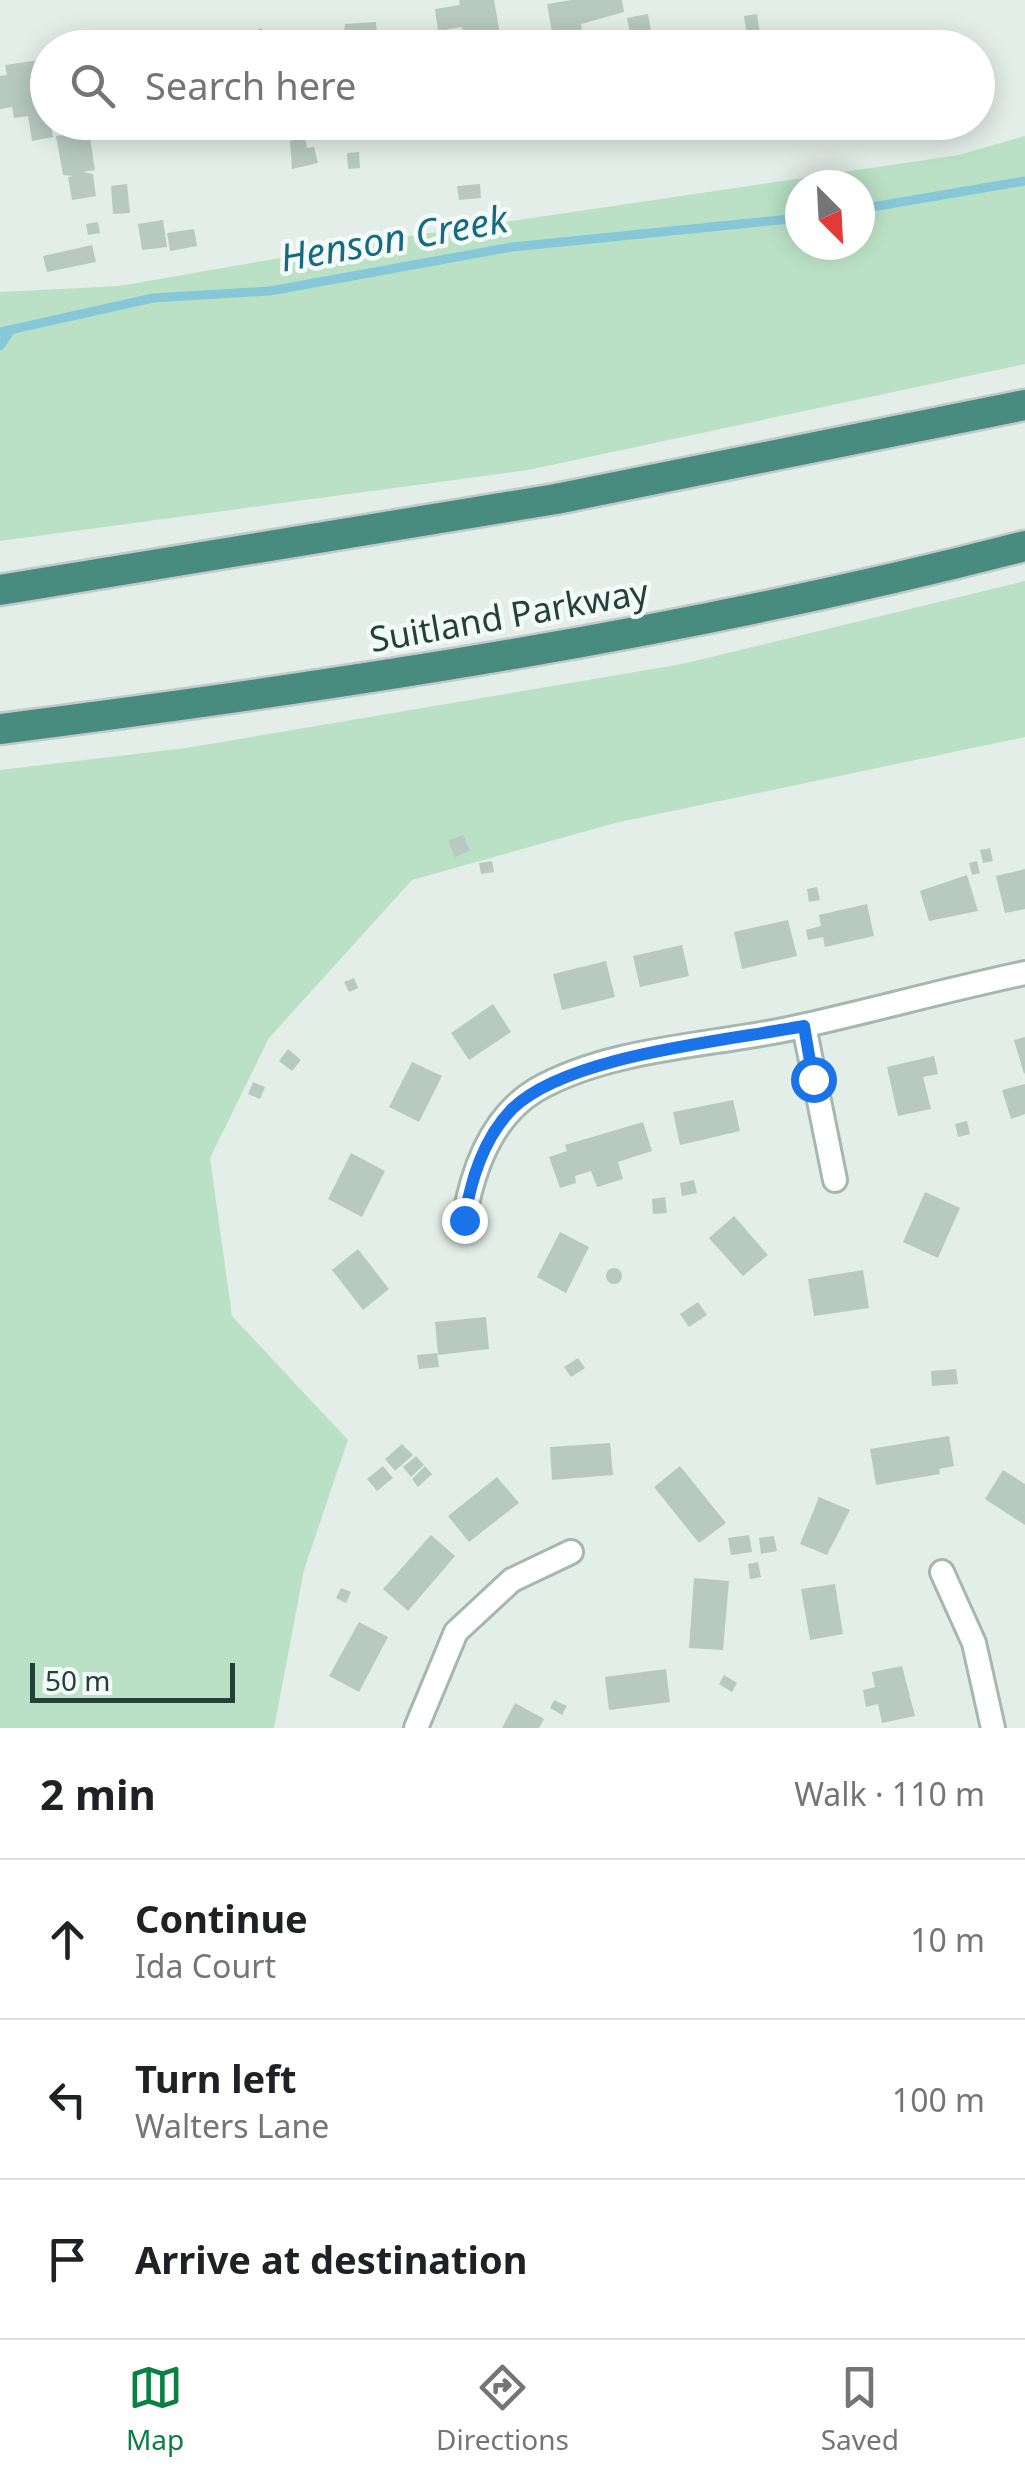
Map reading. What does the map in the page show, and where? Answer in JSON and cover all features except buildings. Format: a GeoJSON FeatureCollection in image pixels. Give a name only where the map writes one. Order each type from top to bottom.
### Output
{"type":"FeatureCollection","features":[{"type":"Feature","properties":{"kind":"highway"},"geometry":{"type":"LineString","coordinates":[[0,590],[539,502],[1025,405]]}},
{"type":"Feature","properties":{"kind":"highway","name":"Suitland Parkway"},"geometry":{"type":"LineString","coordinates":[[0,729],[314,688],[562,646],[809,598],[1025,546]]}},
{"type":"Feature","properties":{"kind":"street"},"geometry":{"type":"LineString","coordinates":[[464,1220],[468,1194],[491,1136],[535,1091],[618,1060],[804,1026],[1025,973]]}},
{"type":"Feature","properties":{"kind":"street"},"geometry":{"type":"LineString","coordinates":[[804,1026],[835,1180]]}},
{"type":"Feature","properties":{"kind":"street"},"geometry":{"type":"LineString","coordinates":[[416,1728],[456,1632],[512,1580],[571,1552]]}},
{"type":"Feature","properties":{"kind":"street"},"geometry":{"type":"LineString","coordinates":[[942,1572],[974,1643],[993,1728]]}},
{"type":"Feature","properties":{"kind":"green space"},"geometry":{"type":"Polygon","coordinates":[[[1025,136],[1025,364],[528,470],[0,541],[0,292],[119,286],[396,238],[785,181],[785,260],[875,260],[875,170],[857,170],[959,155],[1025,136]]]}},
{"type":"Feature","properties":{"kind":"green space"},"geometry":{"type":"Polygon","coordinates":[[[1025,581],[1025,737],[615,823],[412,880],[269,1038],[210,1158],[232,1316],[348,1440],[304,1570],[274,1728],[0,1728],[0,770],[186,748],[682,664],[1025,581]]]}},
{"type":"Feature","properties":{"kind":"waterway","name":"Henson Creek"},"geometry":{"type":"LineString","coordinates":[[875,206],[1025,181]]}},
{"type":"Feature","properties":{"kind":"waterway","name":"Henson Creek"},"geometry":{"type":"LineString","coordinates":[[0,332],[153,298],[270,291],[512,247],[785,220]]}},
{"type":"Feature","properties":{"kind":"waterway"},"geometry":{"type":"LineString","coordinates":[[0,346],[10,331]]}},
{"type":"Feature","properties":{"kind":"route"},"geometry":{"type":"LineString","coordinates":[[464,1220],[468,1194],[491,1136],[512,1110],[535,1091],[569,1076],[618,1060],[804,1026],[813,1079]]}}]}
